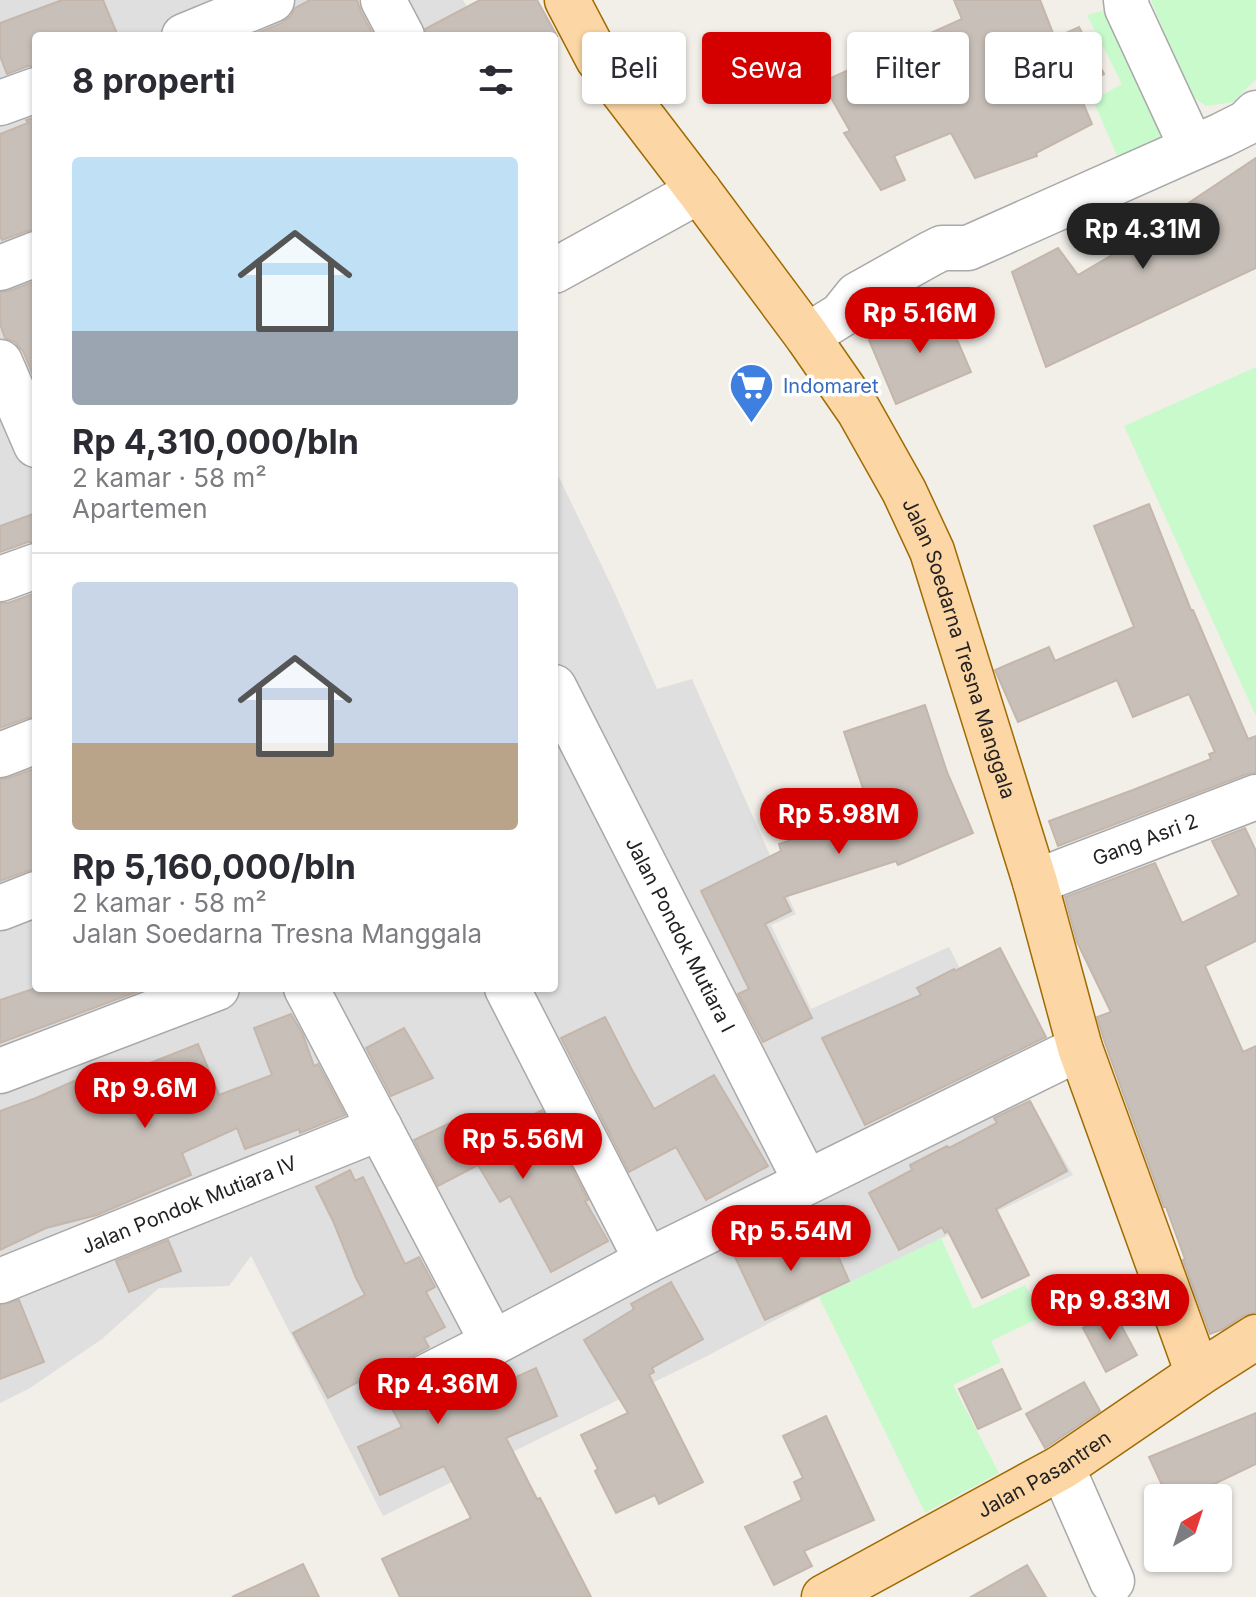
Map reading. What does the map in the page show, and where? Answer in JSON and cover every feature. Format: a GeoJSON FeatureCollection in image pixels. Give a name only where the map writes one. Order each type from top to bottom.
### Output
{"type":"FeatureCollection","features":[{"type":"Feature","properties":{"kind":"main road","name":"Jalan Soedarna Tresna Manggala"},"geometry":{"type":"LineString","coordinates":[[567,0],[598,59],[699,191],[824,326],[859,411],[904,491],[932,551],[1035,882],[1080,1048],[1198,1374]]}},
{"type":"Feature","properties":{"kind":"main road","name":"Jalan Pasantren"},"geometry":{"type":"LineString","coordinates":[[824,1597],[1062,1467],[1256,1337]]}},
{"type":"Feature","properties":{"kind":"street"},"geometry":{"type":"LineString","coordinates":[[207,24],[272,0]]}},
{"type":"Feature","properties":{"kind":"street"},"geometry":{"type":"LineString","coordinates":[[383,0],[400,32]]}},
{"type":"Feature","properties":{"kind":"street"},"geometry":{"type":"LineString","coordinates":[[1126,0],[1192,148]]}},
{"type":"Feature","properties":{"kind":"street"},"geometry":{"type":"LineString","coordinates":[[0,103],[32,91]]}},
{"type":"Feature","properties":{"kind":"street"},"geometry":{"type":"LineString","coordinates":[[824,326],[857,295],[916,275],[942,248],[968,248],[1222,135],[1246,123],[1256,113]]}},
{"type":"Feature","properties":{"kind":"street"},"geometry":{"type":"LineString","coordinates":[[558,269],[699,191]]}},
{"type":"Feature","properties":{"kind":"street"},"geometry":{"type":"LineString","coordinates":[[0,268],[32,256]]}},
{"type":"Feature","properties":{"kind":"street"},"geometry":{"type":"LineString","coordinates":[[0,362],[24,428]]}},
{"type":"Feature","properties":{"kind":"street"},"geometry":{"type":"LineString","coordinates":[[0,579],[32,567]]}},
{"type":"Feature","properties":{"kind":"street","name":"Jalan Pondok Mutiara I"},"geometry":{"type":"LineString","coordinates":[[558,695],[806,1182]]}},
{"type":"Feature","properties":{"kind":"street"},"geometry":{"type":"LineString","coordinates":[[0,755],[32,743]]}},
{"type":"Feature","properties":{"kind":"street","name":"Gang Asri 2"},"geometry":{"type":"LineString","coordinates":[[1035,882],[1256,797]]}},
{"type":"Feature","properties":{"kind":"street"},"geometry":{"type":"LineString","coordinates":[[0,908],[32,896]]}},
{"type":"Feature","properties":{"kind":"street"},"geometry":{"type":"LineString","coordinates":[[0,1071],[207,992]]}},
{"type":"Feature","properties":{"kind":"street"},"geometry":{"type":"LineString","coordinates":[[308,992],[493,1343]]}},
{"type":"Feature","properties":{"kind":"street"},"geometry":{"type":"LineString","coordinates":[[509,992],[647,1261]]}},
{"type":"Feature","properties":{"kind":"street"},"geometry":{"type":"LineString","coordinates":[[412,1384],[647,1261],[1080,1048]]}},
{"type":"Feature","properties":{"kind":"street","name":"Jalan Pondok Mutiara IV"},"geometry":{"type":"LineString","coordinates":[[0,1281],[380,1128]]}},
{"type":"Feature","properties":{"kind":"street"},"geometry":{"type":"LineString","coordinates":[[1062,1467],[1112,1581]]}},
{"type":"Feature","properties":{"kind":"shaded area"},"geometry":{"type":"Polygon","coordinates":[[[0,0],[463,0],[482,32],[32,32],[32,992],[558,992],[558,475],[657,689],[692,679],[796,914],[771,925],[811,1009],[949,947],[1017,1078],[1073,1175],[819,1297],[707,1356],[383,1516],[251,1256],[229,1286],[159,1288],[102,1339],[30,1388],[0,1403],[0,0]]]}},
{"type":"Feature","properties":{"kind":"green space"},"geometry":{"type":"Polygon","coordinates":[[[1151,0],[1256,0],[1256,79],[1233,102],[1206,106],[1189,94],[1151,0]]]}},
{"type":"Feature","properties":{"kind":"green space"},"geometry":{"type":"Polygon","coordinates":[[[1113,8],[1169,133],[1119,160],[1095,104],[1102,104],[1102,95],[1122,84],[1102,45],[1102,32],[1096,32],[1087,15],[1113,8]]]}},
{"type":"Feature","properties":{"kind":"green space"},"geometry":{"type":"Polygon","coordinates":[[[1256,367],[1256,716],[1124,426],[1256,367]]]}},
{"type":"Feature","properties":{"kind":"green space"},"geometry":{"type":"Polygon","coordinates":[[[941,1238],[973,1309],[1025,1285],[1041,1317],[991,1341],[1001,1362],[953,1385],[999,1473],[925,1513],[819,1297],[941,1238]]]}},
{"type":"Feature","properties":{"kind":"building"},"geometry":{"type":"Polygon","coordinates":[[[62,0],[103,0],[116,32],[32,32],[32,66],[7,74],[0,56],[0,23],[62,0]]]}},
{"type":"Feature","properties":{"kind":"building"},"geometry":{"type":"Polygon","coordinates":[[[310,0],[357,0],[372,32],[260,32],[282,23],[295,8],[310,0]]]}},
{"type":"Feature","properties":{"kind":"building"},"geometry":{"type":"Polygon","coordinates":[[[480,0],[537,0],[555,32],[426,32],[425,29],[480,0]]]}},
{"type":"Feature","properties":{"kind":"building"},"geometry":{"type":"Polygon","coordinates":[[[954,0],[1040,0],[1053,32],[985,32],[985,104],[1084,104],[1092,124],[1036,153],[1037,156],[975,178],[951,133],[894,156],[905,180],[881,190],[844,133],[850,131],[831,98],[831,78],[847,71],[847,104],[969,104],[969,32],[933,32],[962,19],[954,0]]]}},
{"type":"Feature","properties":{"kind":"building"},"geometry":{"type":"Polygon","coordinates":[[[32,118],[32,230],[2,240],[0,134],[28,123],[26,120],[32,118]]]}},
{"type":"Feature","properties":{"kind":"building"},"geometry":{"type":"Polygon","coordinates":[[[1256,158],[1256,268],[1046,367],[1012,272],[1058,248],[1078,275],[1155,230],[1190,202],[1256,158]]]}},
{"type":"Feature","properties":{"kind":"building"},"geometry":{"type":"Polygon","coordinates":[[[32,282],[32,372],[23,351],[15,342],[5,338],[0,324],[0,292],[32,282]]]}},
{"type":"Feature","properties":{"kind":"building"},"geometry":{"type":"Polygon","coordinates":[[[942,305],[971,372],[896,404],[869,340],[942,305]]]}},
{"type":"Feature","properties":{"kind":"building"},"geometry":{"type":"Polygon","coordinates":[[[1149,504],[1191,610],[1248,739],[1256,736],[1256,773],[1058,846],[1049,821],[1211,759],[1209,754],[1215,752],[1189,694],[1133,717],[1117,680],[1018,722],[995,670],[1049,647],[1055,661],[1134,627],[1094,526],[1149,504]]]}},
{"type":"Feature","properties":{"kind":"building"},"geometry":{"type":"Polygon","coordinates":[[[32,514],[32,542],[0,552],[0,526],[32,514]]]}},
{"type":"Feature","properties":{"kind":"building"},"geometry":{"type":"Polygon","coordinates":[[[32,594],[32,717],[0,728],[0,603],[32,594]]]}},
{"type":"Feature","properties":{"kind":"building"},"geometry":{"type":"Polygon","coordinates":[[[925,705],[947,772],[973,833],[898,865],[896,861],[784,897],[791,911],[765,924],[812,1018],[763,1042],[738,994],[749,989],[701,891],[781,851],[779,844],[872,815],[844,732],[925,705]]]}},
{"type":"Feature","properties":{"kind":"building"},"geometry":{"type":"Polygon","coordinates":[[[32,769],[32,870],[0,881],[0,779],[32,769]]]}},
{"type":"Feature","properties":{"kind":"building"},"geometry":{"type":"Polygon","coordinates":[[[1245,828],[1256,851],[1256,941],[1205,966],[1243,1052],[1256,1046],[1256,1312],[1210,1334],[1104,1040],[1097,1017],[1111,1012],[1077,942],[1065,897],[1155,863],[1182,923],[1239,895],[1212,841],[1245,828]]]}},
{"type":"Feature","properties":{"kind":"building"},"geometry":{"type":"Polygon","coordinates":[[[1000,948],[1046,1037],[865,1125],[822,1038],[921,995],[917,988],[1000,948]]]}},
{"type":"Feature","properties":{"kind":"building"},"geometry":{"type":"Polygon","coordinates":[[[32,989],[32,992],[136,992],[0,1043],[0,1000],[32,989]]]}},
{"type":"Feature","properties":{"kind":"building"},"geometry":{"type":"Polygon","coordinates":[[[291,1014],[303,1035],[314,1066],[318,1064],[345,1115],[300,1133],[299,1129],[245,1149],[237,1128],[182,1153],[191,1175],[97,1215],[46,1228],[0,1250],[0,1111],[101,1069],[102,1082],[198,1044],[219,1095],[272,1075],[254,1028],[291,1014]]]}},
{"type":"Feature","properties":{"kind":"building"},"geometry":{"type":"Polygon","coordinates":[[[605,1017],[654,1109],[714,1075],[768,1166],[706,1200],[676,1147],[629,1172],[561,1038],[605,1017]]]}},
{"type":"Feature","properties":{"kind":"building"},"geometry":{"type":"Polygon","coordinates":[[[404,1028],[433,1078],[391,1096],[366,1048],[404,1028]]]}},
{"type":"Feature","properties":{"kind":"building"},"geometry":{"type":"Polygon","coordinates":[[[1030,1101],[1067,1171],[996,1209],[1029,1275],[982,1298],[948,1231],[945,1233],[942,1227],[899,1250],[869,1193],[912,1170],[910,1165],[997,1123],[994,1118],[1030,1101]]]}},
{"type":"Feature","properties":{"kind":"building"},"geometry":{"type":"Polygon","coordinates":[[[542,1110],[588,1200],[585,1201],[608,1241],[551,1272],[510,1196],[500,1202],[478,1165],[438,1186],[414,1140],[463,1117],[478,1143],[542,1110]]]}},
{"type":"Feature","properties":{"kind":"building"},"geometry":{"type":"Polygon","coordinates":[[[350,1170],[355,1181],[363,1177],[405,1264],[419,1257],[435,1287],[426,1292],[445,1327],[424,1338],[429,1347],[392,1370],[387,1382],[390,1396],[399,1405],[411,1409],[425,1406],[428,1413],[536,1368],[557,1416],[506,1438],[591,1597],[400,1597],[382,1559],[471,1518],[444,1466],[380,1495],[358,1447],[402,1427],[373,1374],[328,1398],[293,1333],[365,1295],[316,1187],[350,1170]]]}},
{"type":"Feature","properties":{"kind":"building"},"geometry":{"type":"Polygon","coordinates":[[[827,1230],[849,1281],[765,1320],[734,1255],[766,1239],[773,1254],[827,1230]]]}},
{"type":"Feature","properties":{"kind":"building"},"geometry":{"type":"Polygon","coordinates":[[[168,1240],[181,1271],[129,1292],[116,1261],[168,1240]]]}},
{"type":"Feature","properties":{"kind":"building"},"geometry":{"type":"Polygon","coordinates":[[[671,1282],[703,1339],[652,1368],[654,1372],[649,1375],[703,1482],[659,1504],[655,1495],[616,1513],[581,1435],[628,1413],[584,1340],[634,1309],[631,1304],[671,1282]]]}},
{"type":"Feature","properties":{"kind":"building"},"geometry":{"type":"Polygon","coordinates":[[[19,1300],[44,1362],[0,1379],[0,1305],[19,1300]]]}},
{"type":"Feature","properties":{"kind":"building"},"geometry":{"type":"Polygon","coordinates":[[[1114,1312],[1137,1355],[1106,1372],[1083,1328],[1114,1312]]]}},
{"type":"Feature","properties":{"kind":"building"},"geometry":{"type":"Polygon","coordinates":[[[1002,1369],[1021,1409],[978,1429],[959,1389],[1002,1369]]]}},
{"type":"Feature","properties":{"kind":"building"},"geometry":{"type":"Polygon","coordinates":[[[1084,1382],[1100,1411],[1045,1448],[1026,1414],[1084,1382]]]}},
{"type":"Feature","properties":{"kind":"building"},"geometry":{"type":"Polygon","coordinates":[[[1256,1413],[1256,1464],[1214,1484],[1162,1484],[1149,1457],[1256,1413]]]}},
{"type":"Feature","properties":{"kind":"building"},"geometry":{"type":"Polygon","coordinates":[[[826,1416],[874,1520],[804,1551],[812,1566],[774,1585],[745,1527],[802,1500],[794,1482],[803,1478],[783,1436],[826,1416]]]}},
{"type":"Feature","properties":{"kind":"building"},"geometry":{"type":"Polygon","coordinates":[[[303,1564],[319,1597],[232,1597],[303,1564]]]}},
{"type":"Feature","properties":{"kind":"building"},"geometry":{"type":"Polygon","coordinates":[[[1027,1565],[1046,1597],[971,1597],[1027,1565]]]}},
{"type":"Feature","properties":{"kind":"place","name":"Indomaret"},"geometry":{"type":"Point","coordinates":[752,425]}}]}
